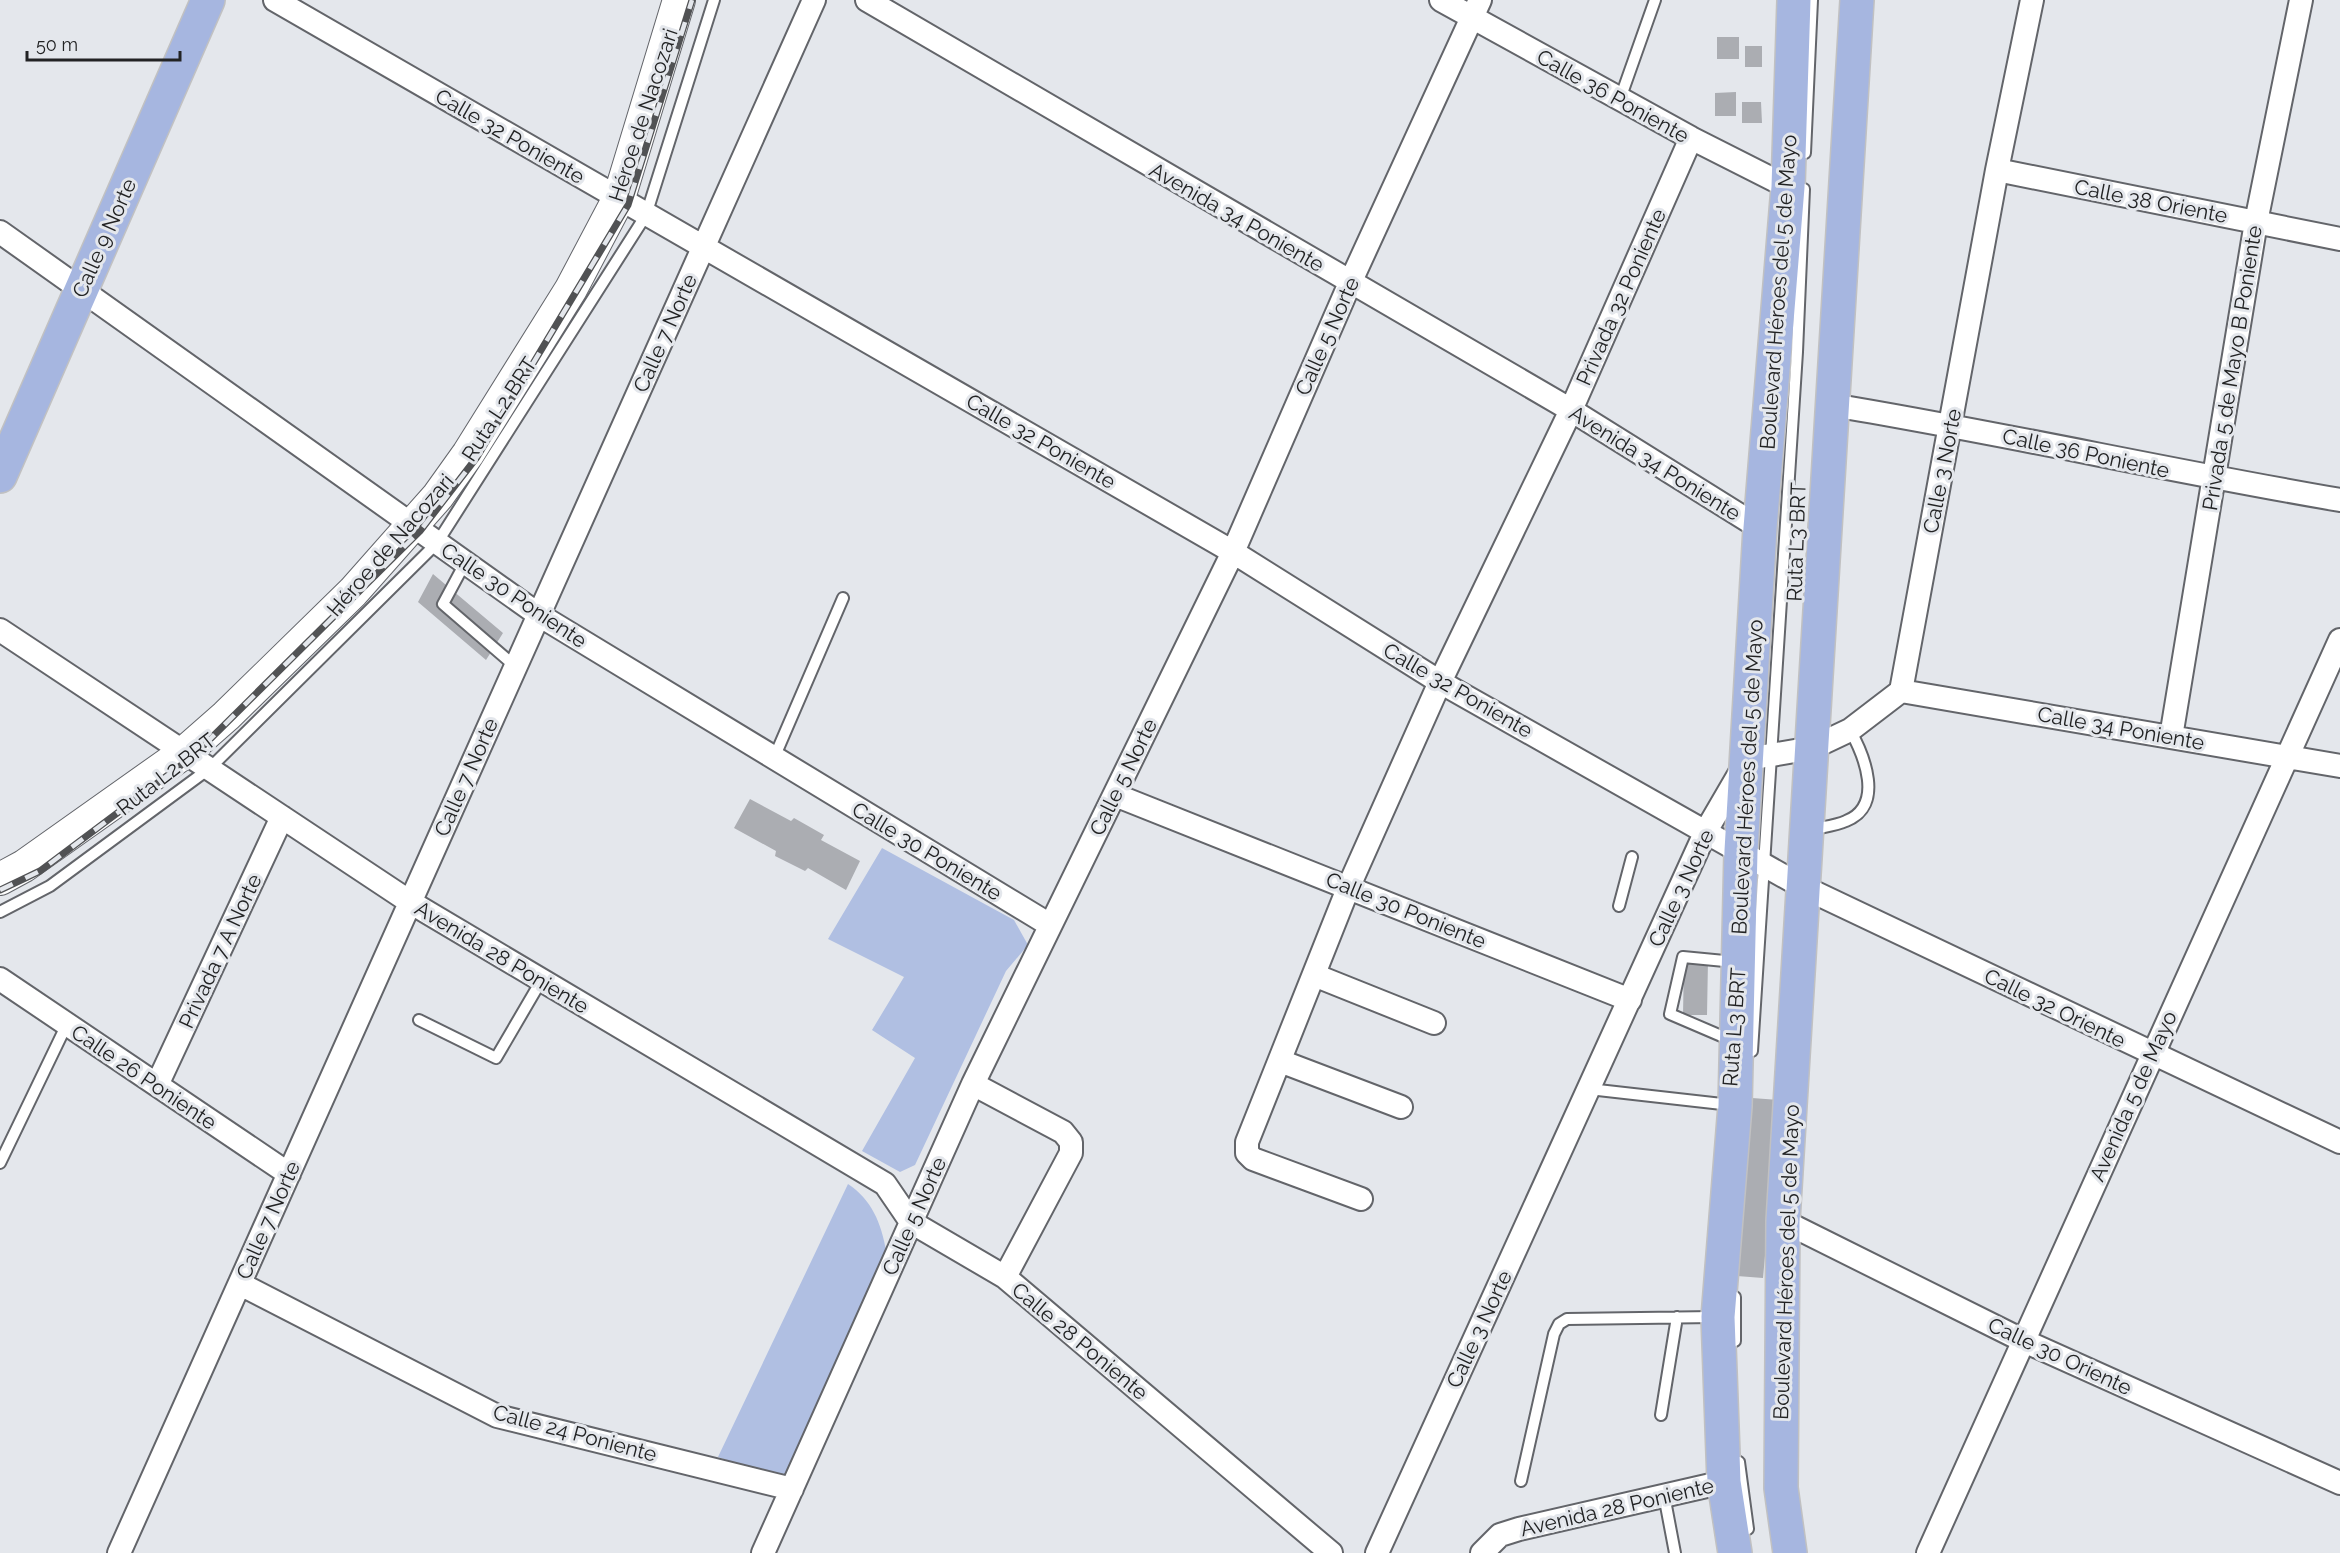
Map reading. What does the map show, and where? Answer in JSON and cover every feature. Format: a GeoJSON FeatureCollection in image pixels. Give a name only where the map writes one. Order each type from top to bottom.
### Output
{"type":"FeatureCollection","features":[{"type":"Feature","properties":{"kind":"main road","name":"Calle 9 Norte"},"geometry":{"type":"LineString","coordinates":[[0,476],[208,0]]}},
{"type":"Feature","properties":{"kind":"main road","name":"Boulevard Héroes del 5 de Mayo"},"geometry":{"type":"LineString","coordinates":[[1742,1547],[1724,1482],[1718,1317],[1735,1106],[1744,1055],[1738,963],[1752,857],[1760,757],[1760,528],[1799,176],[1794,0]]}},
{"type":"Feature","properties":{"kind":"main road","name":"Boulevard Héroes del 5 de Mayo"},"geometry":{"type":"LineString","coordinates":[[1782,1541],[1777,1235],[1799,885],[1806,831],[1809,749],[1857,0]]}},
{"type":"Feature","properties":{"kind":"street","name":"Calle 32 Poniente"},"geometry":{"type":"LineString","coordinates":[[275,0],[1233,552],[1440,682],[1799,885]]}},
{"type":"Feature","properties":{"kind":"street","name":"Héroe de Nacozari"},"geometry":{"type":"LineString","coordinates":[[0,879],[198,760],[226,716],[345,600],[425,535],[456,471],[571,289],[619,198],[680,0]]}},
{"type":"Feature","properties":{"kind":"street","name":"Calle 7 Norte"},"geometry":{"type":"LineString","coordinates":[[119,1553],[814,0]]}},
{"type":"Feature","properties":{"kind":"street","name":"Avenida 34 Poniente"},"geometry":{"type":"LineString","coordinates":[[867,0],[1570,410],[1760,528]]}},
{"type":"Feature","properties":{"kind":"street","name":"Calle 36 Poniente"},"geometry":{"type":"LineString","coordinates":[[1441,0],[1476,9],[1620,99],[1691,138],[1799,176]]}},
{"type":"Feature","properties":{"kind":"street","name":"Calle 3 Norte"},"geometry":{"type":"LineString","coordinates":[[1901,691],[1997,170],[2032,0]]}},
{"type":"Feature","properties":{"kind":"street","name":"Privada 5 de Mayo B Poniente"},"geometry":{"type":"LineString","coordinates":[[2171,736],[2256,222],[2301,0]]}},
{"type":"Feature","properties":{"kind":"street","name":"Calle 5 Norte"},"geometry":{"type":"LineString","coordinates":[[763,1553],[973,1084],[1233,552],[1350,283],[1476,9]]}},
{"type":"Feature","properties":{"kind":"street","name":"Privada 32 Poniente"},"geometry":{"type":"LineString","coordinates":[[1361,1199],[1253,1159],[1247,1153],[1246,1142],[1349,886],[1440,682],[1570,410],[1691,138]]}},
{"type":"Feature","properties":{"kind":"street","name":"Calle 38 Oriente"},"geometry":{"type":"LineString","coordinates":[[1997,170],[2340,239]]}},
{"type":"Feature","properties":{"kind":"street","name":"Calle 30 Poniente"},"geometry":{"type":"LineString","coordinates":[[0,232],[539,615],[1050,925]]}},
{"type":"Feature","properties":{"kind":"street","name":"Calle 36 Poniente"},"geometry":{"type":"LineString","coordinates":[[1832,405],[1951,425],[2213,479],[2340,500]]}},
{"type":"Feature","properties":{"kind":"street","name":"Avenida 28 Poniente"},"geometry":{"type":"LineString","coordinates":[[0,630],[410,902],[885,1184],[911,1222],[1005,1277]]}},
{"type":"Feature","properties":{"kind":"street","name":"Avenida 5 de Mayo"},"geometry":{"type":"LineString","coordinates":[[1928,1553],[2151,1054],[2340,640]]}},
{"type":"Feature","properties":{"kind":"street"},"geometry":{"type":"LineString","coordinates":[[1760,757],[1809,749],[1850,730],[1901,691]]}},
{"type":"Feature","properties":{"kind":"street","name":"Calle 34 Poniente"},"geometry":{"type":"LineString","coordinates":[[1901,691],[2340,766]]}},
{"type":"Feature","properties":{"kind":"street","name":"Calle 3 Norte"},"geometry":{"type":"LineString","coordinates":[[1377,1553],[1706,831],[1760,757]]}},
{"type":"Feature","properties":{"kind":"street","name":"Calle 30 Poniente"},"geometry":{"type":"LineString","coordinates":[[1115,795],[1349,886],[1630,1000]]}},
{"type":"Feature","properties":{"kind":"street","name":"Privada 7 A Norte"},"geometry":{"type":"LineString","coordinates":[[157,1086],[282,817]]}},
{"type":"Feature","properties":{"kind":"street","name":"Calle 32 Oriente"},"geometry":{"type":"LineString","coordinates":[[1799,885],[2340,1142]]}},
{"type":"Feature","properties":{"kind":"street"},"geometry":{"type":"LineString","coordinates":[[1314,975],[1434,1023]]}},
{"type":"Feature","properties":{"kind":"street","name":"Calle 26 Poniente"},"geometry":{"type":"LineString","coordinates":[[0,979],[289,1173]]}},
{"type":"Feature","properties":{"kind":"street"},"geometry":{"type":"LineString","coordinates":[[1280,1060],[1401,1107]]}},
{"type":"Feature","properties":{"kind":"street","name":"Calle 28 Poniente"},"geometry":{"type":"LineString","coordinates":[[973,1084],[1063,1132],[1071,1142],[1071,1153],[1005,1277],[1331,1553]]}},
{"type":"Feature","properties":{"kind":"street","name":"Calle 30 Oriente"},"geometry":{"type":"LineString","coordinates":[[1777,1235],[2022,1340],[2340,1483]]}},
{"type":"Feature","properties":{"kind":"street","name":"Calle 24 Poniente"},"geometry":{"type":"LineString","coordinates":[[240,1284],[497,1416],[792,1489]]}},
{"type":"Feature","properties":{"kind":"street","name":"Avenida 28 Poniente"},"geometry":{"type":"LineString","coordinates":[[1482,1553],[1500,1535],[1519,1529],[1724,1482]]}},
{"type":"Feature","properties":{"kind":"lane","name":"Ruta L2 BRT"},"geometry":{"type":"LineString","coordinates":[[425,535],[646,215],[714,0]]}},
{"type":"Feature","properties":{"kind":"lane"},"geometry":{"type":"LineString","coordinates":[[1620,99],[1655,0]]}},
{"type":"Feature","properties":{"kind":"lane","name":"Ruta L3 BRT"},"geometry":{"type":"LineString","coordinates":[[1760,757],[1797,352],[1799,176],[1812,0]]}},
{"type":"Feature","properties":{"kind":"lane","name":"Ruta L3 BRT"},"geometry":{"type":"LineString","coordinates":[[1799,885],[1809,749],[1823,365]]}},
{"type":"Feature","properties":{"kind":"lane"},"geometry":{"type":"LineString","coordinates":[[465,563],[443,604],[516,667]]}},
{"type":"Feature","properties":{"kind":"lane"},"geometry":{"type":"LineString","coordinates":[[774,758],[843,598]]}},
{"type":"Feature","properties":{"kind":"lane"},"geometry":{"type":"LineString","coordinates":[[1806,831],[1848,821],[1864,807],[1868,790],[1867,770],[1850,730]]}},
{"type":"Feature","properties":{"kind":"lane","name":"Ruta L2 BRT"},"geometry":{"type":"LineString","coordinates":[[0,912],[50,886],[198,760]]}},
{"type":"Feature","properties":{"kind":"lane"},"geometry":{"type":"LineString","coordinates":[[1619,906],[1632,857]]}},
{"type":"Feature","properties":{"kind":"lane","name":"Ruta L3 BRT"},"geometry":{"type":"LineString","coordinates":[[1744,1055],[1752,857]]}},
{"type":"Feature","properties":{"kind":"lane"},"geometry":{"type":"LineString","coordinates":[[1738,963],[1683,957],[1670,1014],[1744,1055]]}},
{"type":"Feature","properties":{"kind":"lane"},"geometry":{"type":"LineString","coordinates":[[419,1020],[496,1058],[541,981]]}},
{"type":"Feature","properties":{"kind":"lane"},"geometry":{"type":"LineString","coordinates":[[0,1163],[67,1024]]}},
{"type":"Feature","properties":{"kind":"lane"},"geometry":{"type":"LineString","coordinates":[[1589,1089],[1735,1106]]}},
{"type":"Feature","properties":{"kind":"lane"},"geometry":{"type":"LineString","coordinates":[[1735,1288],[1735,1359]]}},
{"type":"Feature","properties":{"kind":"lane"},"geometry":{"type":"LineString","coordinates":[[1661,1415],[1677,1317]]}},
{"type":"Feature","properties":{"kind":"lane"},"geometry":{"type":"LineString","coordinates":[[1521,1481],[1554,1334],[1559,1324],[1568,1319],[1718,1317]]}},
{"type":"Feature","properties":{"kind":"lane"},"geometry":{"type":"LineString","coordinates":[[1737,1452],[1742,1547]]}},
{"type":"Feature","properties":{"kind":"lane"},"geometry":{"type":"LineString","coordinates":[[1769,1483],[1782,1541]]}},
{"type":"Feature","properties":{"kind":"lane"},"geometry":{"type":"LineString","coordinates":[[1664,1495],[1675,1553]]}},
{"type":"Feature","properties":{"kind":"shaded area"},"geometry":{"type":"Polygon","coordinates":[[[882,848],[1014,920],[1028,945],[1006,971],[915,1165],[900,1172],[862,1151],[915,1058],[872,1030],[904,977],[828,939],[882,848]]]}},
{"type":"Feature","properties":{"kind":"shaded area"},"geometry":{"type":"Polygon","coordinates":[[[848,1184],[863,1197],[874,1213],[886,1250],[793,1470],[779,1478],[718,1457],[848,1184]]]}},
{"type":"Feature","properties":{"kind":"building"},"geometry":{"type":"Polygon","coordinates":[[[1717,37],[1739,37],[1739,59],[1717,59],[1717,37]]]}},
{"type":"Feature","properties":{"kind":"building"},"geometry":{"type":"Polygon","coordinates":[[[1745,46],[1762,46],[1762,67],[1745,67],[1745,46]]]}},
{"type":"Feature","properties":{"kind":"building"},"geometry":{"type":"Polygon","coordinates":[[[1736,92],[1736,116],[1715,116],[1715,93],[1736,92]]]}},
{"type":"Feature","properties":{"kind":"building"},"geometry":{"type":"Polygon","coordinates":[[[1742,102],[1761,102],[1762,123],[1742,123],[1742,102]]]}},
{"type":"Feature","properties":{"kind":"building"},"geometry":{"type":"Polygon","coordinates":[[[433,574],[503,633],[486,660],[418,602],[433,574]]]}},
{"type":"Feature","properties":{"kind":"building"},"geometry":{"type":"Polygon","coordinates":[[[750,799],[791,821],[794,818],[824,835],[821,840],[860,861],[846,890],[808,868],[805,871],[775,856],[776,851],[734,828],[750,799]]]}},
{"type":"Feature","properties":{"kind":"building"},"geometry":{"type":"Polygon","coordinates":[[[1684,960],[1708,960],[1707,1015],[1683,1015],[1684,960]]]}},
{"type":"Feature","properties":{"kind":"building"},"geometry":{"type":"Polygon","coordinates":[[[1752,1098],[1779,1100],[1763,1278],[1737,1276],[1752,1098]]]}},
{"type":"Feature","properties":{"kind":"railway"},"geometry":{"type":"LineString","coordinates":[[0,890],[40,871],[192,757],[420,531],[477,457],[628,205],[692,0]]}}]}
